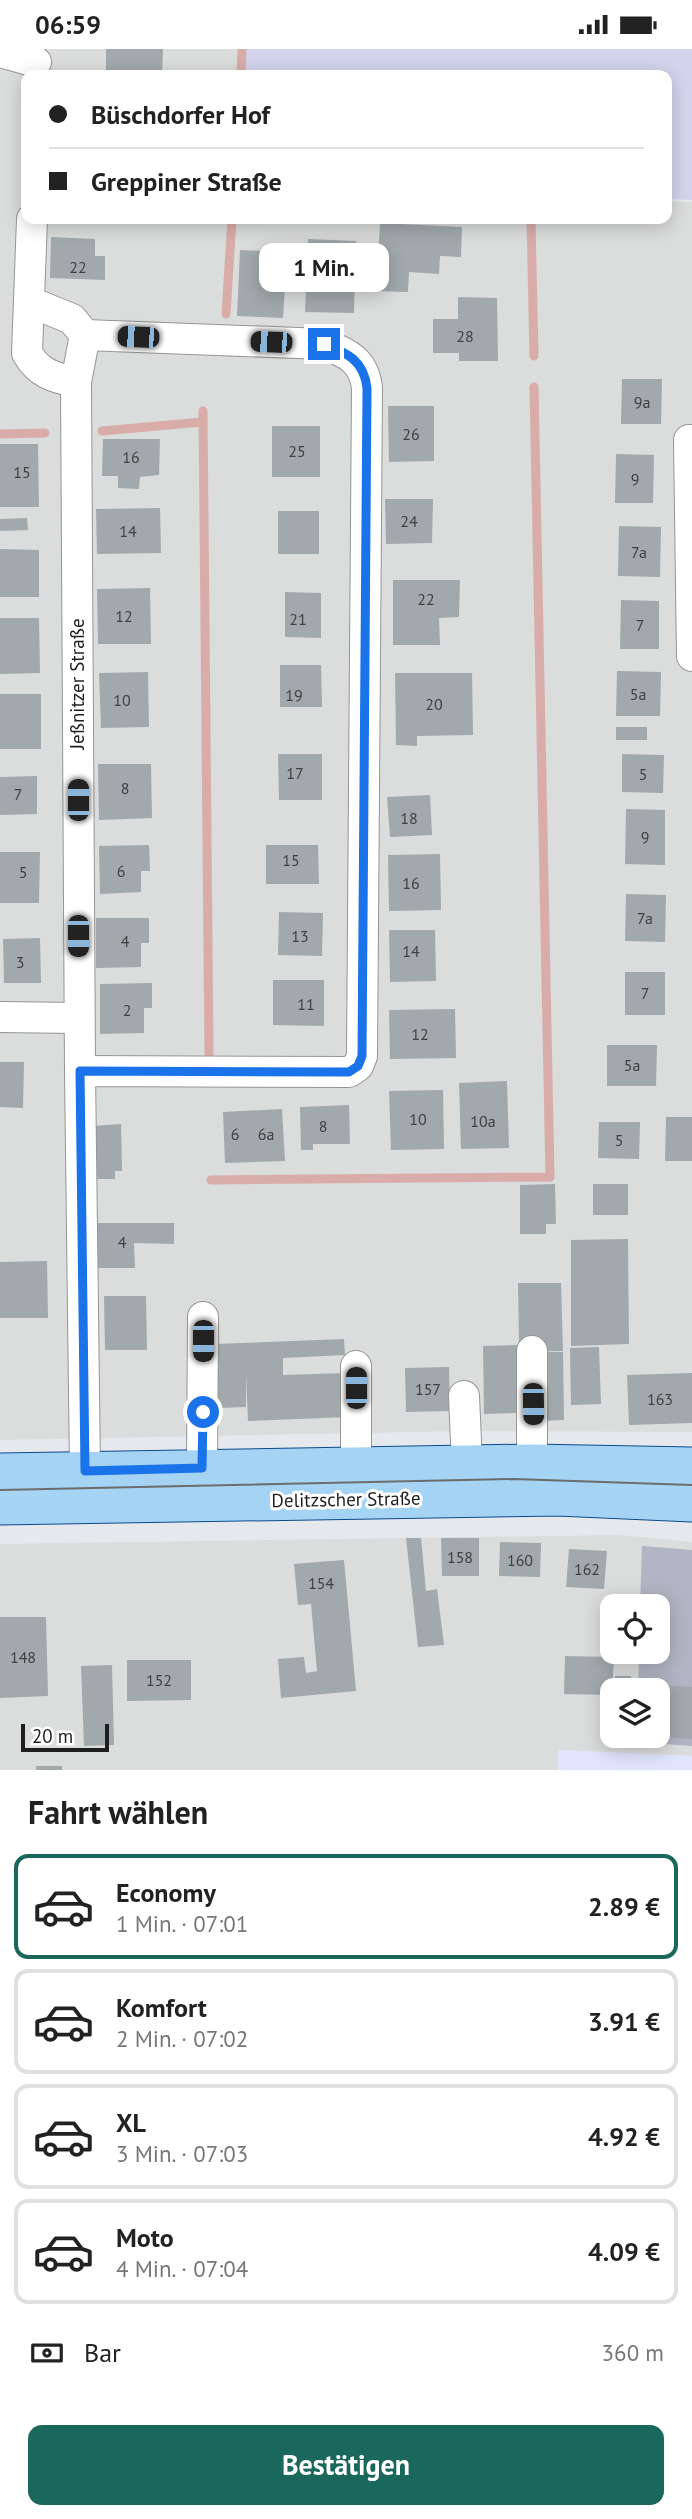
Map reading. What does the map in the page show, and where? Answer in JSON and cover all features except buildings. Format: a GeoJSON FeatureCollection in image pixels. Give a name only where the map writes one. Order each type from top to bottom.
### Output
{"type":"FeatureCollection","features":[{"type":"Feature","properties":{"kind":"main road","name":"Delitzscher Straße"},"geometry":{"type":"LineString","coordinates":[[0,1472],[532,1463],[692,1466]]}},
{"type":"Feature","properties":{"kind":"main road","name":"Delitzscher Straße"},"geometry":{"type":"LineString","coordinates":[[0,1506],[558,1497],[692,1503]]}},
{"type":"Feature","properties":{"kind":"street"},"geometry":{"type":"LineString","coordinates":[[0,52],[41,62]]}},
{"type":"Feature","properties":{"kind":"street"},"geometry":{"type":"LineString","coordinates":[[32,224],[27,353],[34,366],[54,378],[76,382]]}},
{"type":"Feature","properties":{"kind":"street"},"geometry":{"type":"LineString","coordinates":[[30,302],[72,319],[85,335],[324,344],[351,354],[366,374],[362,1056],[358,1066],[349,1072],[80,1071]]}},
{"type":"Feature","properties":{"kind":"street","name":"Jeßnitzer Straße"},"geometry":{"type":"LineString","coordinates":[[85,335],[76,382],[78,1017],[85,1471]]}},
{"type":"Feature","properties":{"kind":"street"},"geometry":{"type":"LineString","coordinates":[[689,440],[692,656]]}},
{"type":"Feature","properties":{"kind":"street"},"geometry":{"type":"LineString","coordinates":[[0,1017],[78,1017]]}},
{"type":"Feature","properties":{"kind":"street"},"geometry":{"type":"LineString","coordinates":[[202,1468],[203,1317]]}},
{"type":"Feature","properties":{"kind":"street"},"geometry":{"type":"LineString","coordinates":[[532,1351],[532,1463]]}},
{"type":"Feature","properties":{"kind":"street"},"geometry":{"type":"LineString","coordinates":[[356,1366],[356,1466]]}},
{"type":"Feature","properties":{"kind":"street"},"geometry":{"type":"LineString","coordinates":[[464,1395],[467,1464]]}},
{"type":"Feature","properties":{"kind":"shaded area"},"geometry":{"type":"Polygon","coordinates":[[[0,49],[239,49],[238,70],[21,70],[21,224],[672,224],[672,201],[692,202],[692,1432],[468,1431],[0,1440],[0,49]]]}},
{"type":"Feature","properties":{"kind":"shaded area"},"geometry":{"type":"Polygon","coordinates":[[[239,49],[692,49],[692,200],[672,199],[672,70],[238,70],[239,49]]]}},
{"type":"Feature","properties":{"kind":"shaded area"},"geometry":{"type":"Polygon","coordinates":[[[621,1535],[692,1542],[692,1756],[559,1750],[558,1770],[0,1770],[0,1544],[621,1535]]]}},
{"type":"Feature","properties":{"kind":"shaded area"},"geometry":{"type":"Polygon","coordinates":[[[642,1546],[692,1550],[692,1746],[670,1744],[670,1678],[638,1678],[639,1664],[670,1664],[670,1594],[640,1594],[642,1546]]]}},
{"type":"Feature","properties":{"kind":"shaded area"},"geometry":{"type":"Polygon","coordinates":[[[558,1750],[692,1756],[692,1770],[558,1770],[558,1750]]]}},
{"type":"Feature","properties":{"kind":"waterway"},"geometry":{"type":"LineString","coordinates":[[241,70],[242,49]]}},
{"type":"Feature","properties":{"kind":"waterway"},"geometry":{"type":"LineString","coordinates":[[226,314],[232,224]]}},
{"type":"Feature","properties":{"kind":"waterway"},"geometry":{"type":"LineString","coordinates":[[531,224],[534,356]]}},
{"type":"Feature","properties":{"kind":"waterway"},"geometry":{"type":"LineString","coordinates":[[211,1180],[550,1177],[534,387]]}},
{"type":"Feature","properties":{"kind":"waterway"},"geometry":{"type":"LineString","coordinates":[[203,411],[209,1054]]}},
{"type":"Feature","properties":{"kind":"waterway"},"geometry":{"type":"LineString","coordinates":[[102,431],[202,422]]}},
{"type":"Feature","properties":{"kind":"waterway"},"geometry":{"type":"LineString","coordinates":[[0,434],[45,433]]}},
{"type":"Feature","properties":{"kind":"tram line"},"geometry":{"type":"LineString","coordinates":[[0,1490],[514,1479],[692,1485]]}},
{"type":"Feature","properties":{"kind":"route"},"geometry":{"type":"LineString","coordinates":[[203,1412],[202,1468],[85,1471],[80,1071],[349,1072],[358,1066],[362,1056],[367,388],[366,374],[351,354],[324,344]]}}]}
